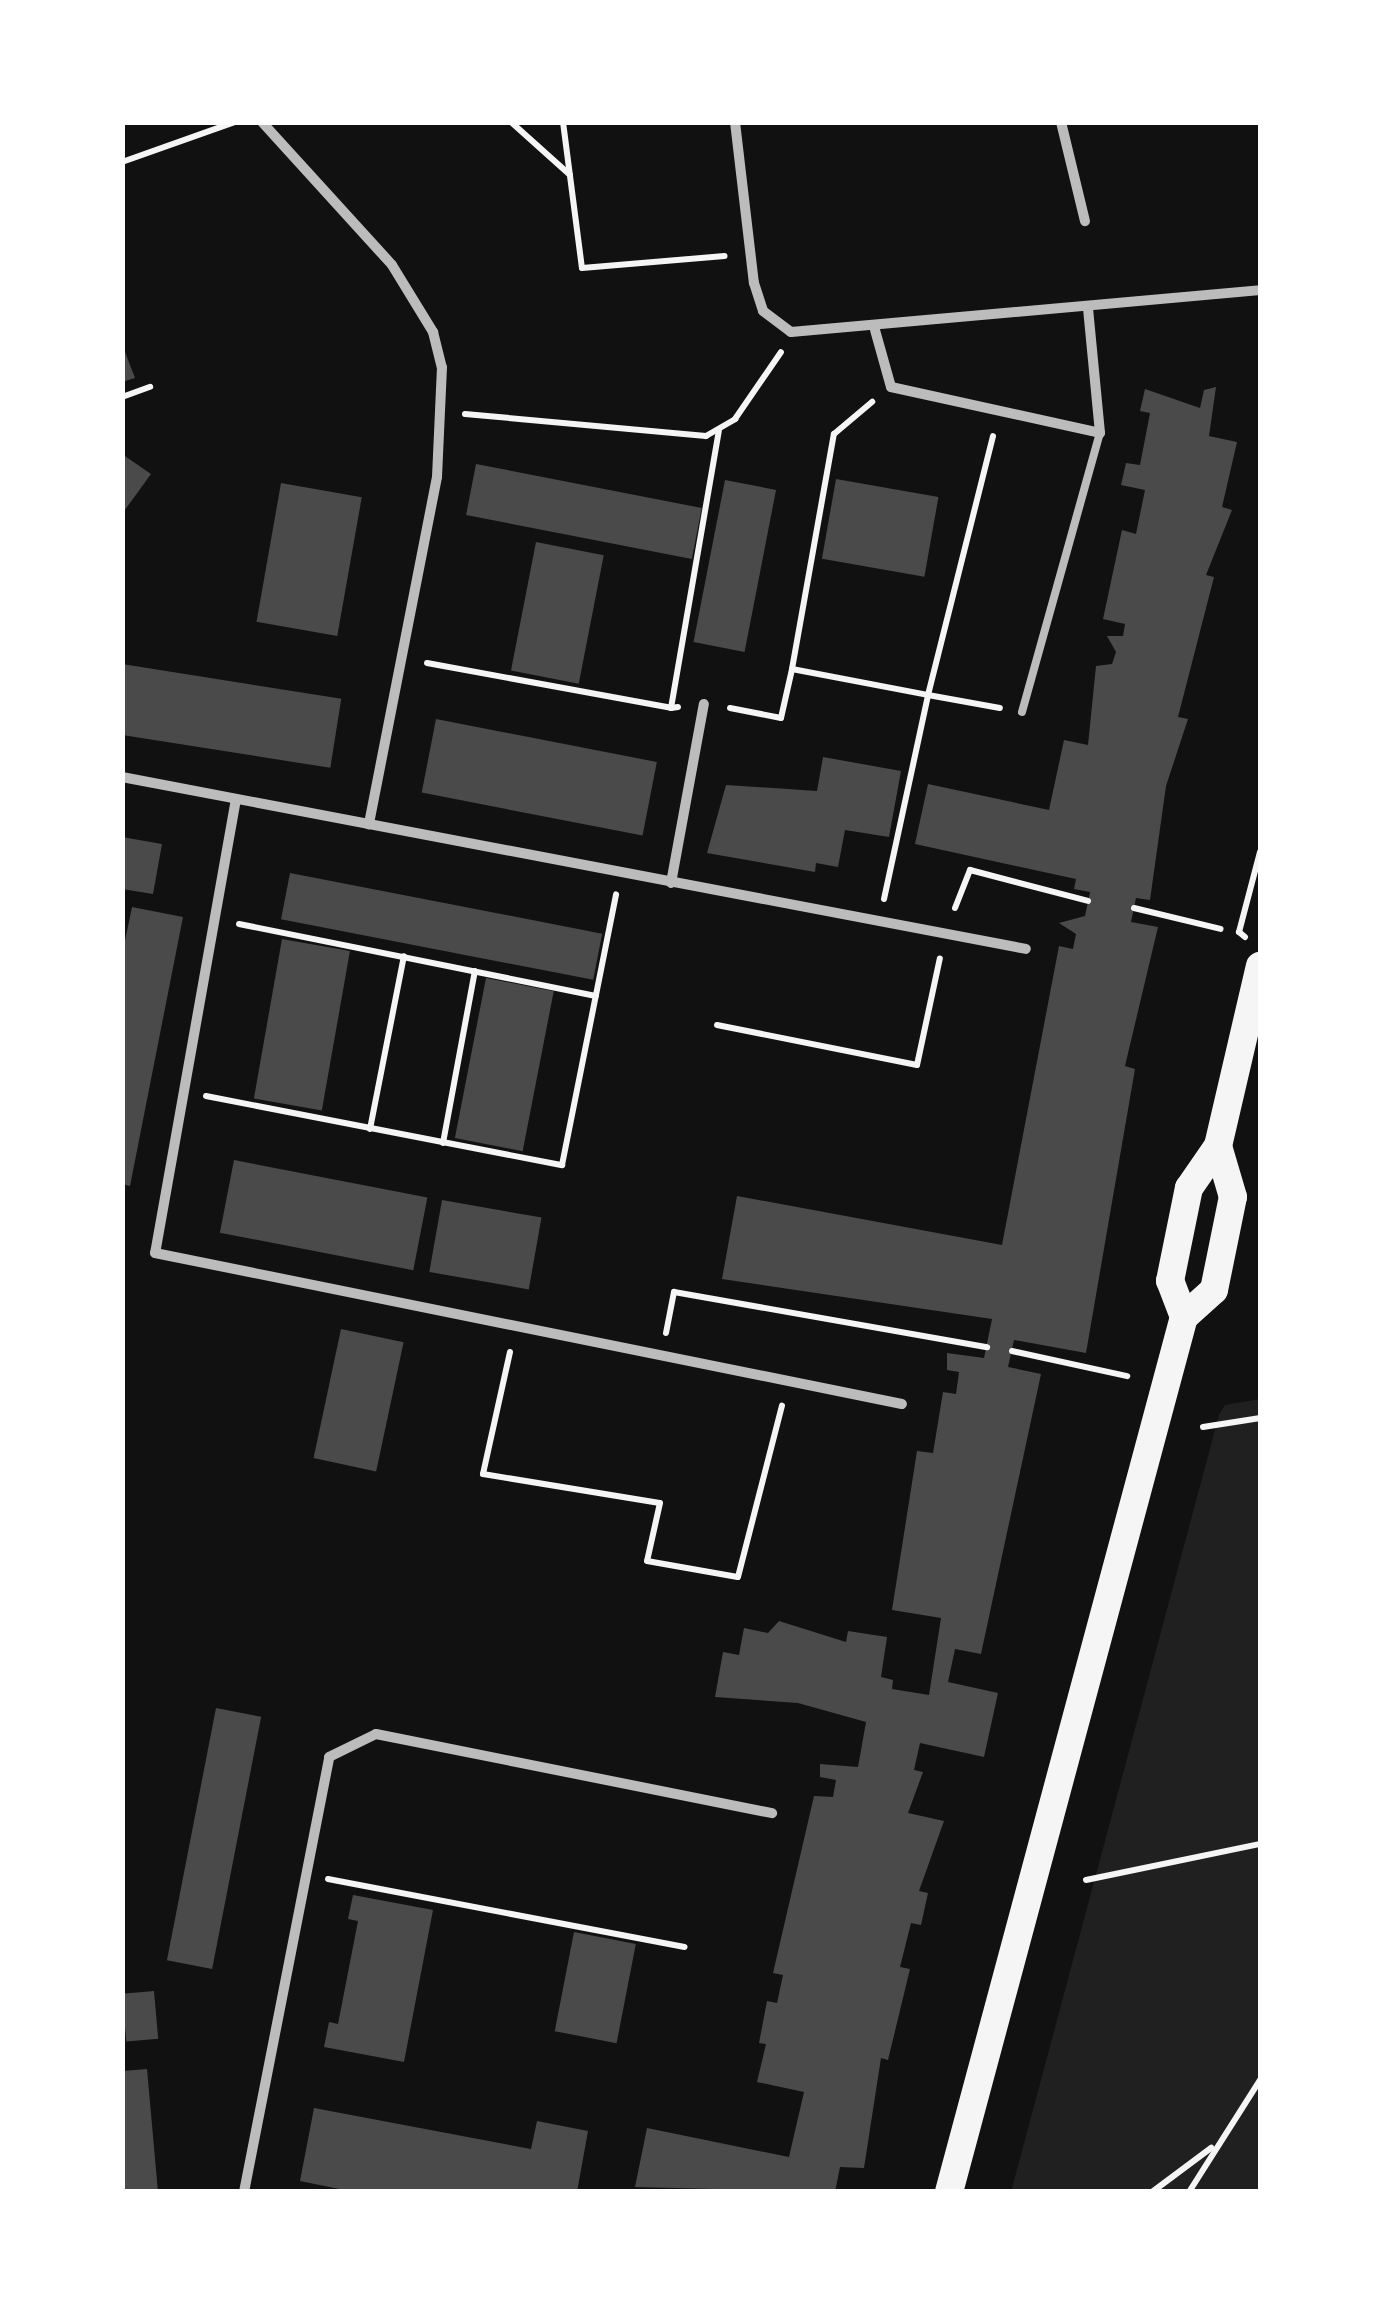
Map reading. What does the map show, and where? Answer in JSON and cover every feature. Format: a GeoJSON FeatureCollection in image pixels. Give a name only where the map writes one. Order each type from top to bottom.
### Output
{"type":"FeatureCollection","features":[{"type":"Feature","properties":{"kind":"highway"},"geometry":{"type":"LineString","coordinates":[[1184,1317],[1170,1281],[1190,1188],[1218,1146],[1260,966]]}},
{"type":"Feature","properties":{"kind":"highway"},"geometry":{"type":"LineString","coordinates":[[950,2192],[1184,1317],[1214,1290],[1233,1197],[1218,1146]]}},
{"type":"Feature","properties":{"kind":"street"},"geometry":{"type":"LineString","coordinates":[[262,122],[416,300],[434,332],[444,412],[369,824]]}},
{"type":"Feature","properties":{"kind":"street"},"geometry":{"type":"LineString","coordinates":[[735,122],[750,254],[763,311],[791,332],[875,330],[1260,290]]}},
{"type":"Feature","properties":{"kind":"street"},"geometry":{"type":"LineString","coordinates":[[1061,122],[1085,221]]}},
{"type":"Feature","properties":{"kind":"street"},"geometry":{"type":"LineString","coordinates":[[875,330],[891,387],[1100,434],[1088,308]]}},
{"type":"Feature","properties":{"kind":"street"},"geometry":{"type":"LineString","coordinates":[[671,883],[704,704]]}},
{"type":"Feature","properties":{"kind":"street"},"geometry":{"type":"LineString","coordinates":[[122,777],[1026,948]]}},
{"type":"Feature","properties":{"kind":"street"},"geometry":{"type":"LineString","coordinates":[[236,799],[155,1253],[902,1404]]}},
{"type":"Feature","properties":{"kind":"street"},"geometry":{"type":"LineString","coordinates":[[244,2192],[301,1874],[329,1757],[376,1734],[772,1813]]}},
{"type":"Feature","properties":{"kind":"lane"},"geometry":{"type":"LineString","coordinates":[[1022,712],[1100,434]]}},
{"type":"Feature","properties":{"kind":"path"},"geometry":{"type":"LineString","coordinates":[[122,162],[236,122]]}},
{"type":"Feature","properties":{"kind":"path"},"geometry":{"type":"LineString","coordinates":[[511,122],[570,176]]}},
{"type":"Feature","properties":{"kind":"path"},"geometry":{"type":"LineString","coordinates":[[563,122],[582,268],[750,254]]}},
{"type":"Feature","properties":{"kind":"path"},"geometry":{"type":"LineString","coordinates":[[671,708],[719,431],[791,332]]}},
{"type":"Feature","properties":{"kind":"path"},"geometry":{"type":"LineString","coordinates":[[122,396],[150,387]]}},
{"type":"Feature","properties":{"kind":"path"},"geometry":{"type":"LineString","coordinates":[[401,658],[671,708],[704,704],[782,718],[834,434],[891,387]]}},
{"type":"Feature","properties":{"kind":"path"},"geometry":{"type":"LineString","coordinates":[[880,920],[928,695],[1000,409]]}},
{"type":"Feature","properties":{"kind":"path"},"geometry":{"type":"LineString","coordinates":[[444,412],[687,438],[719,431]]}},
{"type":"Feature","properties":{"kind":"path"},"geometry":{"type":"LineString","coordinates":[[792,669],[1022,712]]}},
{"type":"Feature","properties":{"kind":"path"},"geometry":{"type":"LineString","coordinates":[[1260,852],[1238,932],[1260,952]]}},
{"type":"Feature","properties":{"kind":"path"},"geometry":{"type":"LineString","coordinates":[[717,1024],[917,1065],[945,933],[970,870],[1088,901]]}},
{"type":"Feature","properties":{"kind":"path"},"geometry":{"type":"LineString","coordinates":[[182,1092],[562,1165],[620,874]]}},
{"type":"Feature","properties":{"kind":"path"},"geometry":{"type":"LineString","coordinates":[[1134,908],[1221,930]]}},
{"type":"Feature","properties":{"kind":"path"},"geometry":{"type":"LineString","coordinates":[[213,919],[596,996]]}},
{"type":"Feature","properties":{"kind":"path"},"geometry":{"type":"LineString","coordinates":[[370,1129],[404,956]]}},
{"type":"Feature","properties":{"kind":"path"},"geometry":{"type":"LineString","coordinates":[[443,1143],[475,971]]}},
{"type":"Feature","properties":{"kind":"path"},"geometry":{"type":"LineString","coordinates":[[661,1355],[674,1292],[987,1348]]}},
{"type":"Feature","properties":{"kind":"path"},"geometry":{"type":"LineString","coordinates":[[516,1326],[483,1474],[660,1503],[647,1561],[738,1577],[789,1381]]}},
{"type":"Feature","properties":{"kind":"path"},"geometry":{"type":"LineString","coordinates":[[1012,1351],[1127,1376]]}},
{"type":"Feature","properties":{"kind":"path"},"geometry":{"type":"LineString","coordinates":[[1203,1427],[1260,1418]]}},
{"type":"Feature","properties":{"kind":"path"},"geometry":{"type":"LineString","coordinates":[[1086,1880],[1260,1844]]}},
{"type":"Feature","properties":{"kind":"path"},"geometry":{"type":"LineString","coordinates":[[301,1874],[685,1947]]}},
{"type":"Feature","properties":{"kind":"path"},"geometry":{"type":"LineString","coordinates":[[1189,2192],[1212,2148],[1260,2080]]}},
{"type":"Feature","properties":{"kind":"path"},"geometry":{"type":"LineString","coordinates":[[1152,2192],[1212,2148]]}},
{"type":"Feature","properties":{"kind":"shaded area"},"geometry":{"type":"Polygon","coordinates":[[[1260,1399],[1260,2191],[1011,2192],[1219,1415],[1225,1405],[1260,1399]]]}},
{"type":"Feature","properties":{"kind":"building"},"geometry":{"type":"Polygon","coordinates":[[[122,344],[135,378],[122,382],[122,344]]]}},
{"type":"Feature","properties":{"kind":"building"},"geometry":{"type":"Polygon","coordinates":[[[1216,387],[1209,436],[1237,442],[1222,507],[1232,510],[1206,575],[1214,577],[1178,717],[1188,719],[1166,786],[1150,900],[1136,898],[1131,922],[1158,927],[1125,1066],[1135,1069],[1086,1353],[1014,1340],[1008,1367],[1041,1374],[981,1654],[955,1649],[948,1682],[998,1693],[984,1757],[920,1743],[914,1770],[923,1772],[908,1813],[944,1821],[919,1891],[928,1893],[921,1925],[911,1923],[900,1967],[910,1969],[888,2060],[881,2058],[864,2168],[840,2167],[835,2192],[635,2187],[647,2128],[789,2157],[804,2092],[757,2082],[766,2044],[759,2043],[767,2001],[777,2003],[783,1975],[773,1973],[814,1796],[833,1797],[836,1780],[820,1777],[820,1764],[858,1767],[866,1722],[798,1703],[715,1697],[723,1652],[739,1655],[744,1628],[768,1633],[779,1621],[846,1642],[848,1631],[887,1637],[881,1677],[893,1680],[892,1689],[929,1695],[941,1618],[892,1610],[917,1451],[933,1453],[943,1392],[956,1394],[959,1372],[947,1370],[947,1353],[984,1358],[992,1319],[722,1279],[737,1196],[1002,1245],[1059,946],[1073,949],[1076,934],[1059,923],[1085,916],[1090,892],[1074,889],[1076,879],[915,844],[928,784],[1049,810],[1064,740],[1088,745],[1096,666],[1112,664],[1116,652],[1107,636],[1123,636],[1125,624],[1103,619],[1122,530],[1136,534],[1145,490],[1121,485],[1126,463],[1140,465],[1150,413],[1140,411],[1145,389],[1200,408],[1204,390],[1216,387]]]}},
{"type":"Feature","properties":{"kind":"building"},"geometry":{"type":"Polygon","coordinates":[[[122,454],[151,474],[122,514],[122,454]]]}},
{"type":"Feature","properties":{"kind":"building"},"geometry":{"type":"Polygon","coordinates":[[[476,464],[702,508],[692,559],[466,515],[476,464]]]}},
{"type":"Feature","properties":{"kind":"building"},"geometry":{"type":"Polygon","coordinates":[[[836,479],[938,497],[924,577],[822,559],[836,479]]]}},
{"type":"Feature","properties":{"kind":"building"},"geometry":{"type":"Polygon","coordinates":[[[725,480],[776,490],[745,652],[694,642],[725,480]]]}},
{"type":"Feature","properties":{"kind":"building"},"geometry":{"type":"Polygon","coordinates":[[[281,483],[362,497],[337,636],[257,622],[281,483]]]}},
{"type":"Feature","properties":{"kind":"building"},"geometry":{"type":"Polygon","coordinates":[[[536,542],[604,555],[579,684],[511,671],[536,542]]]}},
{"type":"Feature","properties":{"kind":"building"},"geometry":{"type":"Polygon","coordinates":[[[122,664],[341,699],[330,768],[122,735],[122,664]]]}},
{"type":"Feature","properties":{"kind":"building"},"geometry":{"type":"Polygon","coordinates":[[[436,719],[657,762],[643,836],[422,793],[436,719]]]}},
{"type":"Feature","properties":{"kind":"building"},"geometry":{"type":"Polygon","coordinates":[[[823,757],[901,771],[889,837],[845,830],[838,867],[816,863],[815,872],[707,853],[726,785],[817,791],[823,757]]]}},
{"type":"Feature","properties":{"kind":"building"},"geometry":{"type":"Polygon","coordinates":[[[122,837],[162,844],[153,894],[122,889],[122,837]]]}},
{"type":"Feature","properties":{"kind":"building"},"geometry":{"type":"Polygon","coordinates":[[[290,873],[602,934],[593,980],[281,919],[290,873]]]}},
{"type":"Feature","properties":{"kind":"building"},"geometry":{"type":"Polygon","coordinates":[[[132,907],[183,917],[130,1186],[122,1184],[122,955],[132,907]]]}},
{"type":"Feature","properties":{"kind":"building"},"geometry":{"type":"Polygon","coordinates":[[[282,939],[350,951],[322,1111],[254,1099],[282,939]]]}},
{"type":"Feature","properties":{"kind":"building"},"geometry":{"type":"Polygon","coordinates":[[[486,978],[554,991],[523,1151],[455,1138],[486,978]]]}},
{"type":"Feature","properties":{"kind":"building"},"geometry":{"type":"Polygon","coordinates":[[[234,1160],[427,1198],[413,1270],[220,1233],[234,1160]]]}},
{"type":"Feature","properties":{"kind":"building"},"geometry":{"type":"Polygon","coordinates":[[[442,1200],[541,1218],[529,1289],[429,1272],[442,1200]]]}},
{"type":"Feature","properties":{"kind":"building"},"geometry":{"type":"Polygon","coordinates":[[[341,1329],[404,1342],[376,1471],[314,1458],[341,1329]]]}},
{"type":"Feature","properties":{"kind":"building"},"geometry":{"type":"Polygon","coordinates":[[[216,1708],[261,1717],[212,1969],[167,1960],[216,1708]]]}},
{"type":"Feature","properties":{"kind":"building"},"geometry":{"type":"Polygon","coordinates":[[[353,1895],[433,1910],[404,2062],[324,2047],[329,2022],[338,2024],[358,1921],[348,1919],[353,1895]]]}},
{"type":"Feature","properties":{"kind":"building"},"geometry":{"type":"Polygon","coordinates":[[[574,1932],[636,1944],[617,2043],[555,2031],[574,1932]]]}},
{"type":"Feature","properties":{"kind":"building"},"geometry":{"type":"Polygon","coordinates":[[[154,1991],[158,2039],[126,2042],[122,1994],[154,1991]]]}},
{"type":"Feature","properties":{"kind":"building"},"geometry":{"type":"Polygon","coordinates":[[[147,2069],[158,2192],[122,2192],[122,2071],[147,2069]]]}},
{"type":"Feature","properties":{"kind":"building"},"geometry":{"type":"Polygon","coordinates":[[[314,2108],[531,2149],[537,2121],[588,2131],[577,2192],[354,2192],[300,2181],[314,2108]]]}}]}
